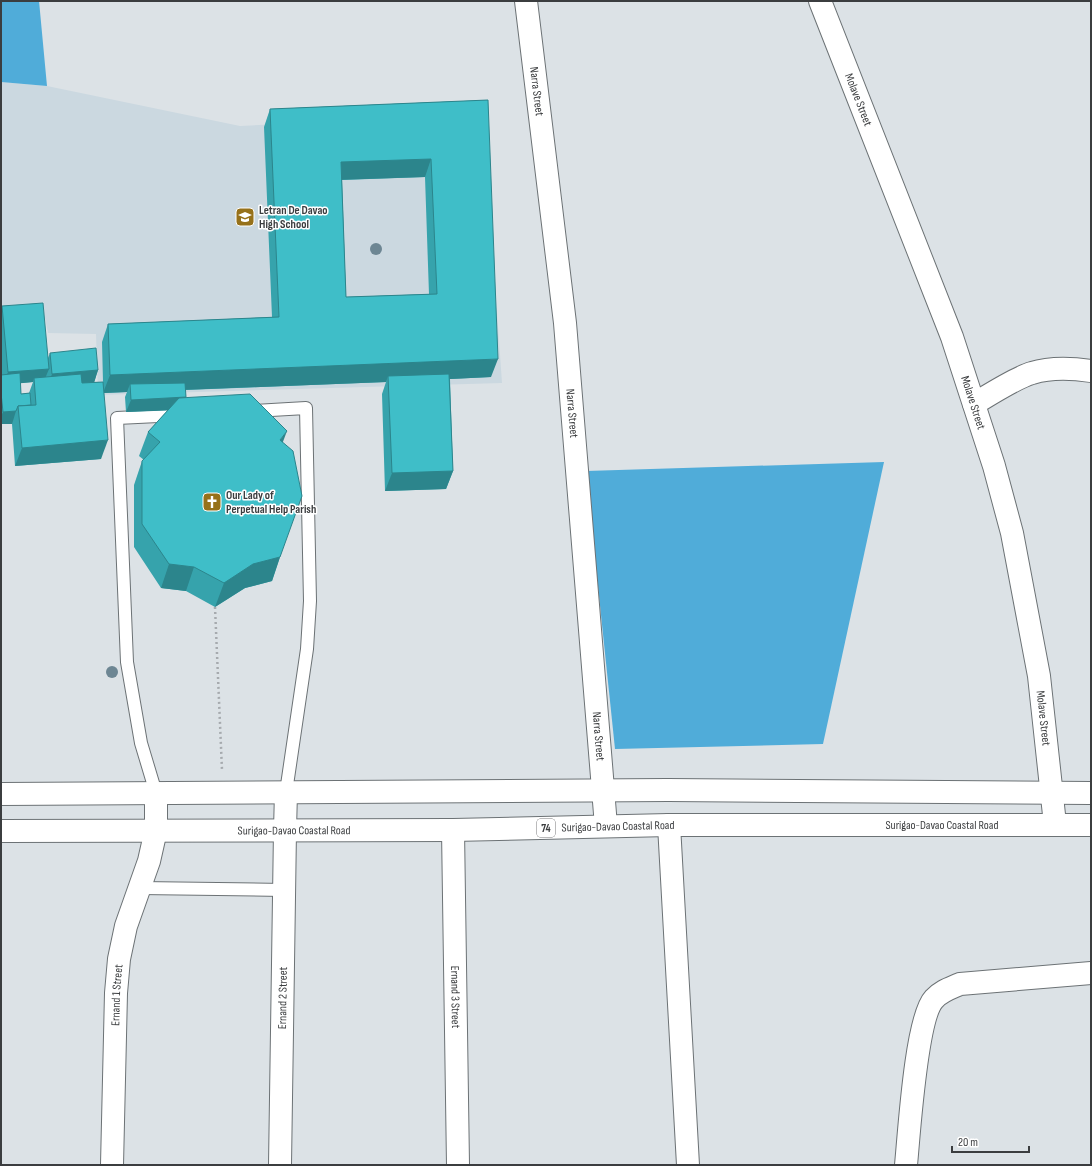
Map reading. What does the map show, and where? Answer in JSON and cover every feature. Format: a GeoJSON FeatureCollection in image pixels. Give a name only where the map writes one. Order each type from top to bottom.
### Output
{"type":"FeatureCollection","features":[{"type":"Feature","properties":{"kind":"main road","name":"Narra Street"},"geometry":{"type":"LineString","coordinates":[[526,1],[565,323],[606,826]]}},
{"type":"Feature","properties":{"kind":"main road","name":"Molave Street"},"geometry":{"type":"LineString","coordinates":[[820,1],[952,337],[994,466],[1012,533],[1039,676],[1055,824]]}},
{"type":"Feature","properties":{"kind":"main road"},"geometry":{"type":"LineString","coordinates":[[974,404],[1031,373],[1053,369],[1076,368],[1091,371]]}},
{"type":"Feature","properties":{"kind":"main road"},"geometry":{"type":"LineString","coordinates":[[1,794],[223,792],[603,792],[668,790],[1091,793]]}},
{"type":"Feature","properties":{"kind":"main road","name":"Ernand 2 Street"},"geometry":{"type":"LineString","coordinates":[[280,1165],[286,792]]}},
{"type":"Feature","properties":{"kind":"main road","name":"Ernand 1 Street"},"geometry":{"type":"LineString","coordinates":[[112,1165],[116,993],[119,959],[126,926],[149,862],[156,830],[156,793]]}},
{"type":"Feature","properties":{"kind":"main road"},"geometry":{"type":"LineString","coordinates":[[669,825],[688,1165]]}},
{"type":"Feature","properties":{"kind":"main road","name":"Surigao-Davao Coastal Road"},"geometry":{"type":"LineString","coordinates":[[1,831],[453,830],[669,825],[1091,825]]}},
{"type":"Feature","properties":{"kind":"main road","name":"Ernand 3 Street"},"geometry":{"type":"LineString","coordinates":[[453,830],[458,1165]]}},
{"type":"Feature","properties":{"kind":"main road"},"geometry":{"type":"LineString","coordinates":[[906,1165],[922,1034],[926,1015],[933,1000],[945,990],[960,984],[1091,973]]}},
{"type":"Feature","properties":{"kind":"lane"},"geometry":{"type":"LineString","coordinates":[[243,412],[306,408],[310,601],[300,702],[286,792]]}},
{"type":"Feature","properties":{"kind":"lane"},"geometry":{"type":"LineString","coordinates":[[156,793],[141,743],[127,662],[116,418],[188,415]]}},
{"type":"Feature","properties":{"kind":"lane"},"geometry":{"type":"LineString","coordinates":[[140,888],[284,890]]}},
{"type":"Feature","properties":{"kind":"path"},"geometry":{"type":"LineString","coordinates":[[215,607],[223,792]]}},
{"type":"Feature","properties":{"kind":"shaded area"},"geometry":{"type":"Polygon","coordinates":[[[1,1],[39,1],[47,86],[1,82],[1,1]]]}},
{"type":"Feature","properties":{"kind":"shaded area","name":"Letran De Davao High School"},"geometry":{"type":"Polygon","coordinates":[[[1,82],[47,86],[240,126],[483,113],[502,383],[98,395],[96,334],[48,333],[43,308],[1,311],[1,82]]]}},
{"type":"Feature","properties":{"kind":"shaded area"},"geometry":{"type":"Polygon","coordinates":[[[884,462],[823,744],[615,749],[586,471],[884,462]]]}},
{"type":"Feature","properties":{"kind":"building"},"geometry":{"type":"Polygon","coordinates":[[[488,100],[498,359],[110,375],[108,324],[279,317],[270,109],[488,100]],[[431,159],[341,162],[346,297],[437,294],[431,159]]]}},
{"type":"Feature","properties":{"kind":"building"},"geometry":{"type":"Polygon","coordinates":[[[43,303],[49,369],[8,372],[2,306],[43,303]]]}},
{"type":"Feature","properties":{"kind":"building"},"geometry":{"type":"Polygon","coordinates":[[[96,348],[98,370],[52,374],[50,353],[96,348]]]}},
{"type":"Feature","properties":{"kind":"building"},"geometry":{"type":"Polygon","coordinates":[[[20,373],[21,394],[30,393],[31,405],[18,406],[16,411],[3,412],[1,375],[20,373]]]}},
{"type":"Feature","properties":{"kind":"building"},"geometry":{"type":"Polygon","coordinates":[[[81,374],[82,383],[103,382],[108,440],[22,448],[18,406],[36,405],[34,378],[81,374]]]}},
{"type":"Feature","properties":{"kind":"building"},"geometry":{"type":"Polygon","coordinates":[[[449,374],[453,471],[392,473],[388,376],[449,374]]]}},
{"type":"Feature","properties":{"kind":"building"},"geometry":{"type":"Polygon","coordinates":[[[185,383],[186,397],[131,400],[130,384],[185,383]]]}},
{"type":"Feature","properties":{"kind":"building","name":"Our Lady of Perpetual Help Parish"},"geometry":{"type":"Polygon","coordinates":[[[250,394],[287,431],[280,440],[293,451],[302,496],[280,557],[253,564],[224,583],[194,567],[169,564],[142,524],[142,461],[160,442],[148,432],[179,398],[250,394]]]}},
{"type":"Feature","properties":{"kind":"place","name":"Letran De Davao High School"},"geometry":{"type":"Point","coordinates":[245,217]}},
{"type":"Feature","properties":{"kind":"place","name":"Our Lady of Perpetual Help Parish"},"geometry":{"type":"Point","coordinates":[212,502]}}]}
